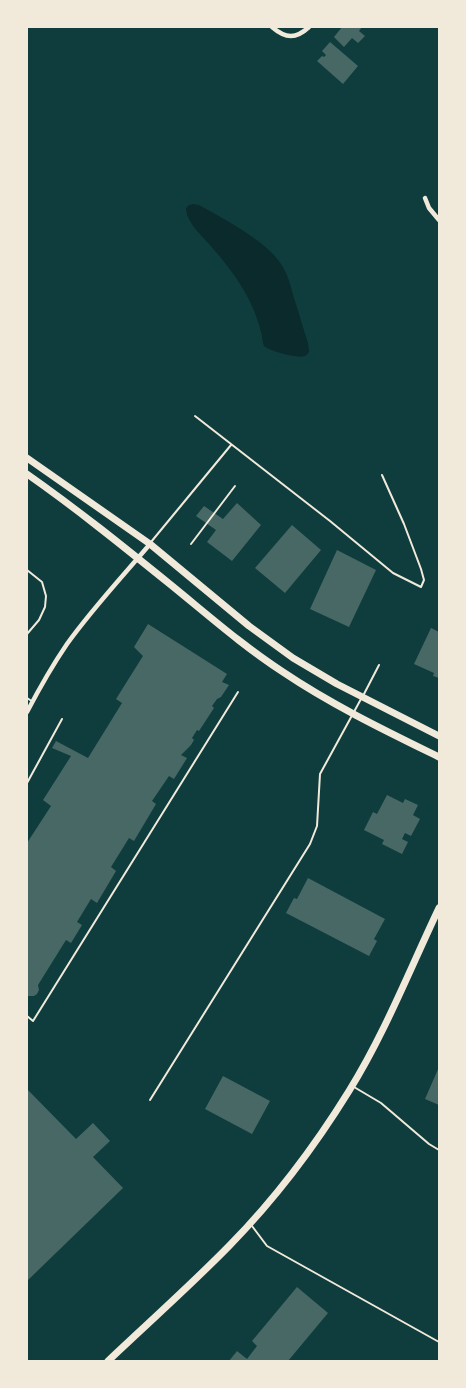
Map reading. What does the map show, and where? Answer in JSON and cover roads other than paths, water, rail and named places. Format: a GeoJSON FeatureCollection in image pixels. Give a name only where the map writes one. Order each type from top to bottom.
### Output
{"type":"FeatureCollection","features":[{"type":"Feature","properties":{"kind":"main road"},"geometry":{"type":"LineString","coordinates":[[27,458],[150,544],[270,642],[293,658],[337,684],[439,736]]}},
{"type":"Feature","properties":{"kind":"main road"},"geometry":{"type":"LineString","coordinates":[[27,474],[138,558],[254,652],[303,686],[439,757]]}},
{"type":"Feature","properties":{"kind":"main road"},"geometry":{"type":"LineString","coordinates":[[108,1361],[250,1224],[305,1155],[352,1085],[387,1022],[439,908]]}},
{"type":"Feature","properties":{"kind":"street"},"geometry":{"type":"LineString","coordinates":[[272,27],[279,33],[290,36],[303,32],[309,27]]}},
{"type":"Feature","properties":{"kind":"street"},"geometry":{"type":"LineString","coordinates":[[425,198],[429,208],[439,220]]}},
{"type":"Feature","properties":{"kind":"street"},"geometry":{"type":"LineString","coordinates":[[27,712],[74,635],[150,544]]}},
{"type":"Feature","properties":{"kind":"lane"},"geometry":{"type":"LineString","coordinates":[[195,416],[393,573],[421,587],[424,580],[421,569],[382,475]]}},
{"type":"Feature","properties":{"kind":"lane"},"geometry":{"type":"LineString","coordinates":[[150,544],[231,445]]}},
{"type":"Feature","properties":{"kind":"lane"},"geometry":{"type":"LineString","coordinates":[[191,544],[234,486]]}},
{"type":"Feature","properties":{"kind":"lane"},"geometry":{"type":"LineString","coordinates":[[27,570],[42,582],[46,596],[45,607],[39,620],[27,634]]}},
{"type":"Feature","properties":{"kind":"lane"},"geometry":{"type":"LineString","coordinates":[[150,1100],[310,844],[317,826],[320,774],[379,665]]}},
{"type":"Feature","properties":{"kind":"lane"},"geometry":{"type":"LineString","coordinates":[[27,1016],[33,1020],[238,692]]}},
{"type":"Feature","properties":{"kind":"lane"},"geometry":{"type":"LineString","coordinates":[[27,698],[33,702]]}},
{"type":"Feature","properties":{"kind":"lane"},"geometry":{"type":"LineString","coordinates":[[27,783],[62,719]]}},
{"type":"Feature","properties":{"kind":"lane"},"geometry":{"type":"LineString","coordinates":[[352,1085],[381,1103],[439,1150]]}},
{"type":"Feature","properties":{"kind":"lane"},"geometry":{"type":"LineString","coordinates":[[250,1224],[267,1246],[439,1342]]}},
{"type":"Feature","properties":{"kind":"water"},"geometry":{"type":"Polygon","coordinates":[[[193,204],[220,216],[255,239],[266,247],[281,264],[286,272],[308,343],[309,352],[306,356],[291,355],[264,346],[253,308],[241,285],[188,218],[186,208],[193,204]]]}}]}
